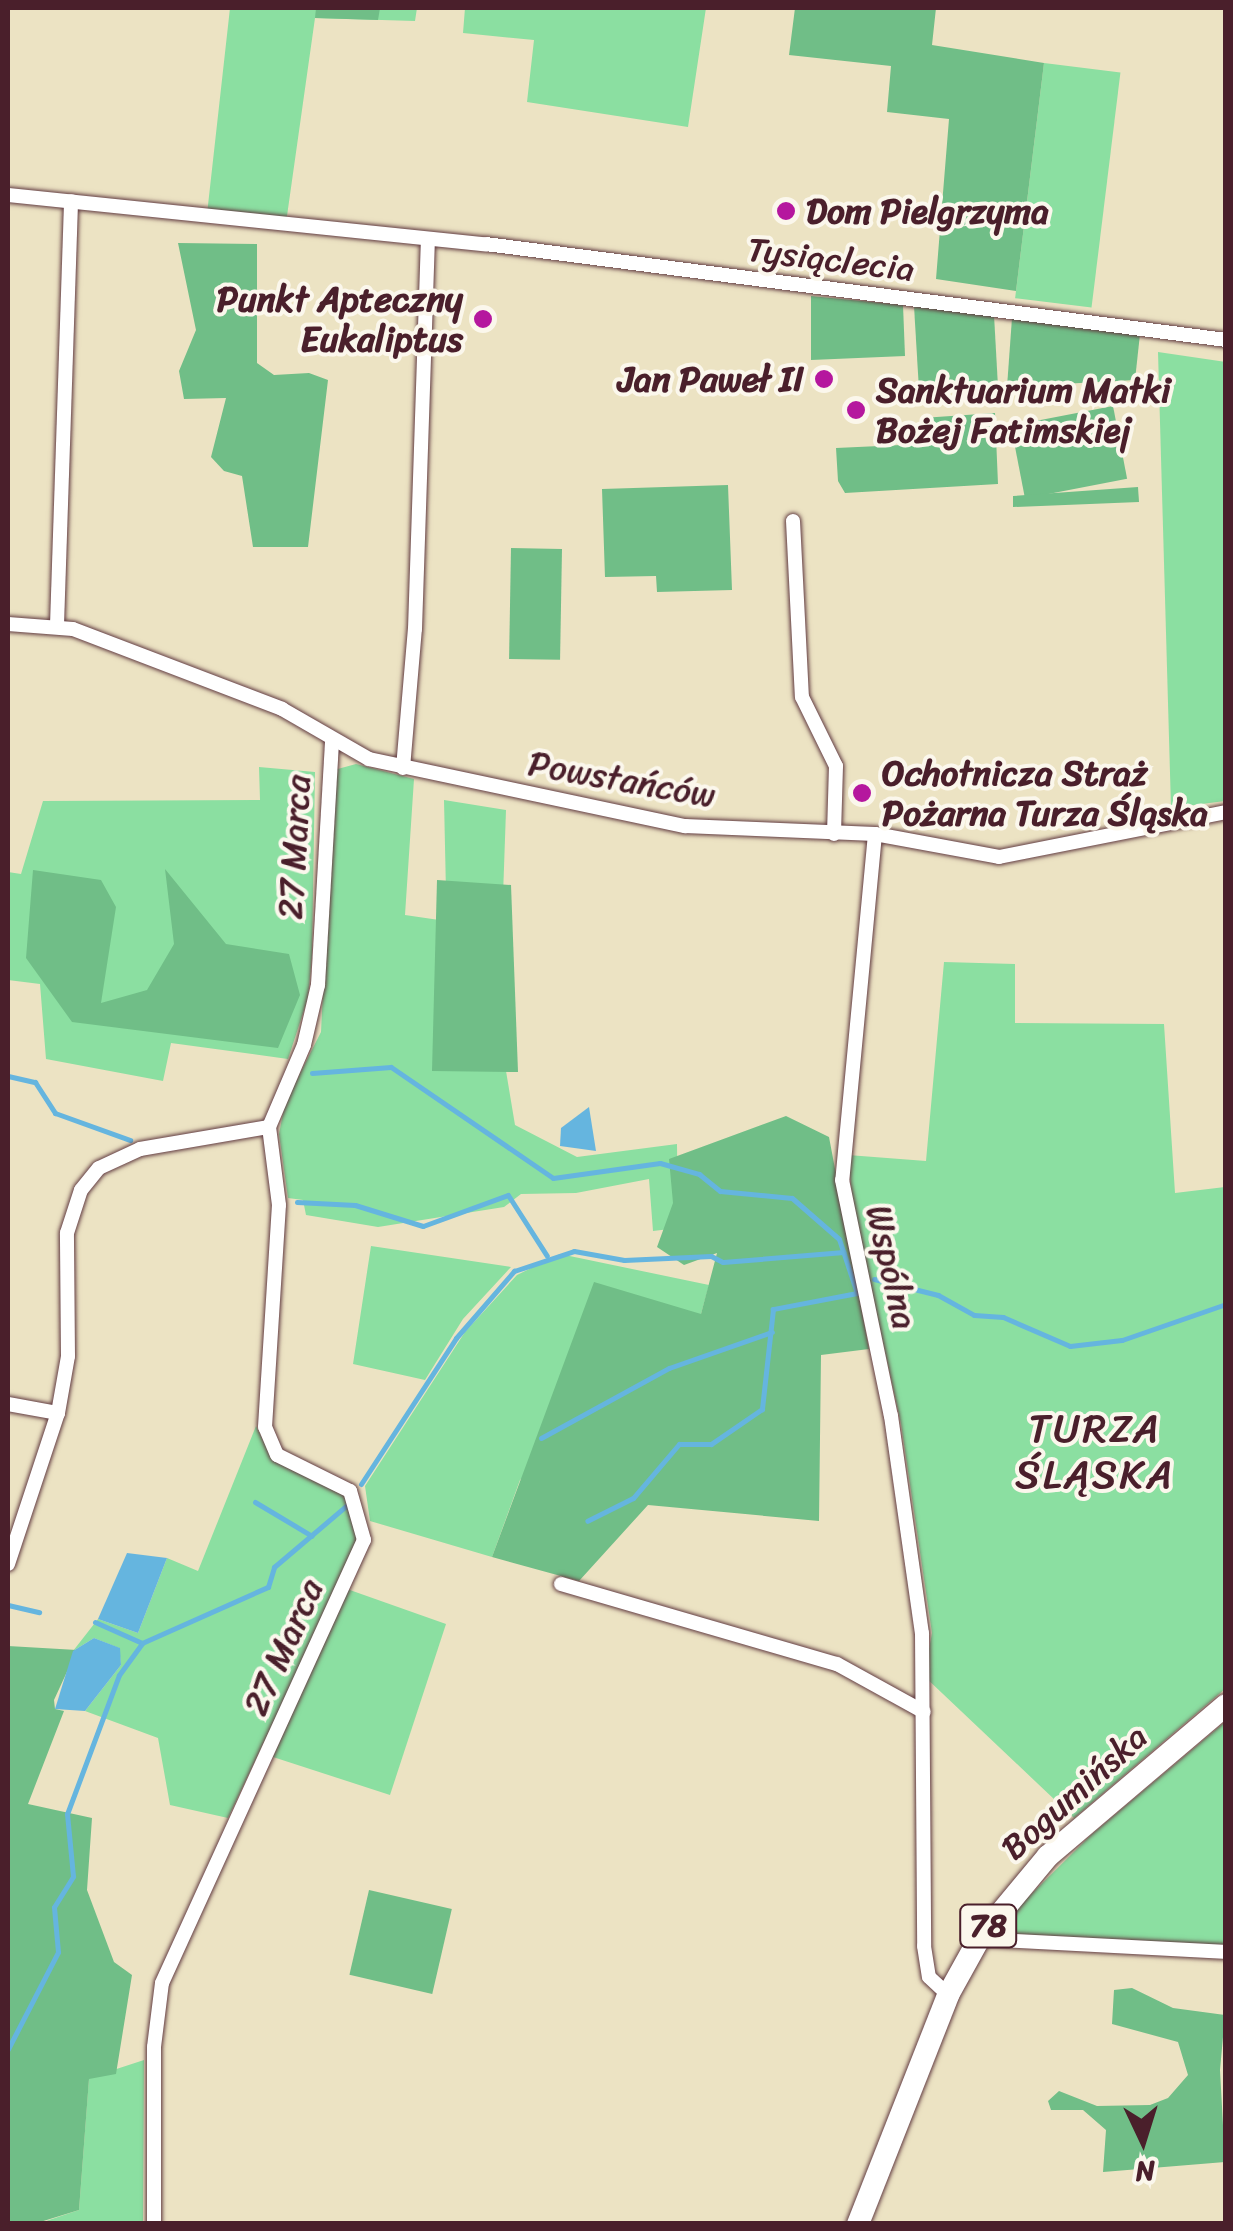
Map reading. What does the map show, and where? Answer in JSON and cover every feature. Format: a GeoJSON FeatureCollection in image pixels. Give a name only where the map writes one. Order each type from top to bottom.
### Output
{"type":"FeatureCollection","features":[{"type":"Feature","properties":{"kind":"main road","name":"Bogumińska"},"geometry":{"type":"LineString","coordinates":[[858,2224],[948,1995],[979,1939],[1048,1856],[1226,1705]]}},
{"type":"Feature","properties":{"kind":"street","name":"Tysiąclecia"},"geometry":{"type":"LineString","coordinates":[[8,195],[428,240],[1226,340]]}},
{"type":"Feature","properties":{"kind":"street"},"geometry":{"type":"LineString","coordinates":[[58,625],[71,201]]}},
{"type":"Feature","properties":{"kind":"street"},"geometry":{"type":"LineString","coordinates":[[402,768],[428,240]]}},
{"type":"Feature","properties":{"kind":"street"},"geometry":{"type":"LineString","coordinates":[[793,521],[802,697],[836,766],[834,834]]}},
{"type":"Feature","properties":{"kind":"street","name":"Powstańców"},"geometry":{"type":"LineString","coordinates":[[8,624],[58,625],[282,709],[332,741],[402,768],[685,826],[875,834],[998,857],[1226,812]]}},
{"type":"Feature","properties":{"kind":"street","name":"27 Marca"},"geometry":{"type":"LineString","coordinates":[[154,2224],[154,2047],[162,1983],[364,1540],[350,1491],[277,1455],[267,1443],[278,1204],[269,1127],[304,1046],[318,985],[332,741]]}},
{"type":"Feature","properties":{"kind":"street","name":"Wspólna"},"geometry":{"type":"LineString","coordinates":[[875,834],[842,1180],[891,1416],[922,1632],[924,1946],[930,1977],[948,1995]]}},
{"type":"Feature","properties":{"kind":"street"},"geometry":{"type":"LineString","coordinates":[[8,1564],[58,1413],[68,1356],[68,1233],[81,1190],[99,1168],[140,1149],[269,1127]]}},
{"type":"Feature","properties":{"kind":"street"},"geometry":{"type":"LineString","coordinates":[[8,1404],[58,1413]]}},
{"type":"Feature","properties":{"kind":"street"},"geometry":{"type":"LineString","coordinates":[[560,1584],[837,1664],[924,1712]]}},
{"type":"Feature","properties":{"kind":"street"},"geometry":{"type":"LineString","coordinates":[[979,1939],[1226,1952]]}},
{"type":"Feature","properties":{"kind":"green space"},"geometry":{"type":"Polygon","coordinates":[[[230,8],[417,8],[415,21],[315,18],[286,223],[207,214],[230,8]]]}},
{"type":"Feature","properties":{"kind":"green space"},"geometry":{"type":"Polygon","coordinates":[[[316,8],[380,8],[378,20],[315,18],[316,8]]]}},
{"type":"Feature","properties":{"kind":"green space"},"geometry":{"type":"Polygon","coordinates":[[[465,8],[706,8],[688,127],[527,102],[534,40],[463,33],[465,8]]]}},
{"type":"Feature","properties":{"kind":"green space"},"geometry":{"type":"Polygon","coordinates":[[[795,8],[936,8],[932,45],[1044,63],[1016,291],[936,279],[949,119],[887,112],[891,66],[789,55],[795,8]]]}},
{"type":"Feature","properties":{"kind":"green space"},"geometry":{"type":"Polygon","coordinates":[[[1044,63],[1120,72],[1092,308],[1015,298],[1044,63]]]}},
{"type":"Feature","properties":{"kind":"green space"},"geometry":{"type":"Polygon","coordinates":[[[178,243],[257,244],[257,363],[274,375],[309,373],[328,380],[308,547],[253,547],[242,476],[224,471],[211,457],[226,398],[184,399],[179,371],[196,330],[178,243]]]}},
{"type":"Feature","properties":{"kind":"green space"},"geometry":{"type":"Polygon","coordinates":[[[811,296],[903,305],[905,356],[811,360],[811,296]]]}},
{"type":"Feature","properties":{"kind":"green space"},"geometry":{"type":"Polygon","coordinates":[[[914,306],[994,315],[998,387],[919,390],[914,306]]]}},
{"type":"Feature","properties":{"kind":"green space"},"geometry":{"type":"Polygon","coordinates":[[[1012,318],[1140,334],[1135,380],[1007,387],[1012,318]]]}},
{"type":"Feature","properties":{"kind":"green space"},"geometry":{"type":"Polygon","coordinates":[[[1158,352],[1226,362],[1225,801],[1171,808],[1158,352]]]}},
{"type":"Feature","properties":{"kind":"green space"},"geometry":{"type":"Polygon","coordinates":[[[1113,406],[1127,479],[1025,498],[1011,426],[1113,406]]]}},
{"type":"Feature","properties":{"kind":"green space"},"geometry":{"type":"Polygon","coordinates":[[[995,413],[998,484],[845,493],[838,481],[836,448],[923,444],[922,418],[995,413]]]}},
{"type":"Feature","properties":{"kind":"green space"},"geometry":{"type":"Polygon","coordinates":[[[728,485],[732,590],[657,592],[656,576],[605,577],[602,489],[728,485]]]}},
{"type":"Feature","properties":{"kind":"green space"},"geometry":{"type":"Polygon","coordinates":[[[1138,487],[1139,502],[1013,507],[1013,496],[1138,487]]]}},
{"type":"Feature","properties":{"kind":"green space"},"geometry":{"type":"Polygon","coordinates":[[[511,548],[562,549],[560,660],[509,659],[511,548]]]}},
{"type":"Feature","properties":{"kind":"green space"},"geometry":{"type":"Polygon","coordinates":[[[356,764],[414,779],[405,915],[446,921],[505,1065],[515,1125],[577,1157],[677,1144],[678,1228],[653,1231],[649,1179],[576,1193],[521,1194],[504,1207],[378,1227],[306,1215],[303,1200],[288,1198],[279,1134],[285,1103],[321,1032],[334,770],[356,764]]]}},
{"type":"Feature","properties":{"kind":"green space"},"geometry":{"type":"Polygon","coordinates":[[[259,767],[315,772],[312,956],[308,998],[288,1059],[171,1043],[163,1081],[46,1059],[40,984],[8,980],[8,872],[21,874],[43,801],[260,800],[259,767]]]}},
{"type":"Feature","properties":{"kind":"green space"},"geometry":{"type":"Polygon","coordinates":[[[444,800],[506,810],[503,896],[446,892],[444,800]]]}},
{"type":"Feature","properties":{"kind":"green space"},"geometry":{"type":"Polygon","coordinates":[[[165,869],[226,944],[289,954],[300,995],[278,1048],[72,1022],[26,958],[33,870],[101,880],[116,907],[101,1003],[147,990],[174,944],[165,869]]]}},
{"type":"Feature","properties":{"kind":"green space"},"geometry":{"type":"Polygon","coordinates":[[[437,880],[511,885],[518,1072],[432,1071],[437,880]]]}},
{"type":"Feature","properties":{"kind":"green space"},"geometry":{"type":"Polygon","coordinates":[[[944,962],[1015,964],[1015,1023],[1164,1024],[1175,1193],[1225,1187],[1225,1689],[1074,1818],[924,1676],[932,1633],[901,1424],[853,1206],[848,1155],[926,1161],[944,962]]]}},
{"type":"Feature","properties":{"kind":"green space"},"geometry":{"type":"Polygon","coordinates":[[[786,1116],[829,1137],[869,1349],[821,1355],[819,1521],[648,1505],[579,1581],[492,1557],[594,1282],[701,1314],[717,1253],[684,1265],[657,1247],[673,1203],[669,1159],[786,1116]]]}},
{"type":"Feature","properties":{"kind":"green space"},"geometry":{"type":"Polygon","coordinates":[[[371,1246],[511,1267],[463,1319],[425,1380],[353,1364],[371,1246]]]}},
{"type":"Feature","properties":{"kind":"green space"},"geometry":{"type":"Polygon","coordinates":[[[560,1254],[709,1285],[701,1314],[520,1480],[492,1557],[370,1521],[365,1486],[465,1332],[517,1275],[560,1254]]]}},
{"type":"Feature","properties":{"kind":"green space"},"geometry":{"type":"Polygon","coordinates":[[[256,1426],[273,1460],[343,1493],[359,1523],[357,1545],[228,1818],[170,1805],[158,1738],[85,1711],[121,1665],[119,1648],[94,1638],[73,1651],[98,1619],[138,1633],[167,1558],[198,1571],[256,1426]]]}},
{"type":"Feature","properties":{"kind":"green space"},"geometry":{"type":"Polygon","coordinates":[[[347,1589],[446,1624],[390,1795],[273,1757],[347,1589]]]}},
{"type":"Feature","properties":{"kind":"green space"},"geometry":{"type":"Polygon","coordinates":[[[8,1646],[77,1650],[54,1700],[55,1709],[64,1711],[28,1804],[92,1818],[87,1890],[114,1962],[132,1975],[116,2074],[89,2079],[79,2210],[37,2223],[8,2224],[8,1646]]]}},
{"type":"Feature","properties":{"kind":"green space"},"geometry":{"type":"Polygon","coordinates":[[[1225,1722],[1225,1946],[992,1933],[1091,1835],[1225,1722]]]}},
{"type":"Feature","properties":{"kind":"green space"},"geometry":{"type":"Polygon","coordinates":[[[369,1890],[452,1909],[432,1994],[349,1975],[369,1890]]]}},
{"type":"Feature","properties":{"kind":"green space"},"geometry":{"type":"Polygon","coordinates":[[[1132,1988],[1173,2008],[1225,2015],[1220,2070],[1225,2162],[1103,2172],[1106,2130],[1083,2110],[1051,2110],[1048,2101],[1059,2091],[1097,2106],[1150,2105],[1168,2098],[1188,2075],[1178,2042],[1112,2024],[1114,1990],[1132,1988]]]}},
{"type":"Feature","properties":{"kind":"green space"},"geometry":{"type":"Polygon","coordinates":[[[144,2060],[143,2223],[37,2224],[79,2210],[89,2078],[144,2060]]]}},
{"type":"Feature","properties":{"kind":"water"},"geometry":{"type":"Polygon","coordinates":[[[589,1107],[596,1151],[560,1146],[561,1128],[589,1107]]]}},
{"type":"Feature","properties":{"kind":"water"},"geometry":{"type":"Polygon","coordinates":[[[127,1553],[167,1558],[138,1633],[98,1619],[127,1553]]]}},
{"type":"Feature","properties":{"kind":"water"},"geometry":{"type":"Polygon","coordinates":[[[94,1638],[120,1648],[121,1665],[85,1711],[55,1709],[73,1651],[94,1638]]]}},
{"type":"Feature","properties":{"kind":"waterway"},"geometry":{"type":"LineString","coordinates":[[312,1073],[391,1067],[553,1178],[660,1163],[699,1174],[720,1191],[792,1198],[839,1239],[857,1293],[773,1309],[762,1409],[711,1444],[679,1444],[633,1498],[587,1521]]}},
{"type":"Feature","properties":{"kind":"waterway"},"geometry":{"type":"LineString","coordinates":[[8,1076],[35,1082],[55,1113],[130,1140]]}},
{"type":"Feature","properties":{"kind":"waterway"},"geometry":{"type":"LineString","coordinates":[[297,1202],[355,1205],[423,1226],[508,1195],[547,1256]]}},
{"type":"Feature","properties":{"kind":"waterway"},"geometry":{"type":"LineString","coordinates":[[361,1484],[456,1338],[514,1271],[574,1251],[624,1260],[711,1256],[723,1262],[844,1252]]}},
{"type":"Feature","properties":{"kind":"waterway"},"geometry":{"type":"LineString","coordinates":[[874,1279],[938,1295],[974,1315],[1003,1317],[1070,1346],[1122,1340],[1226,1304]]}},
{"type":"Feature","properties":{"kind":"waterway"},"geometry":{"type":"LineString","coordinates":[[541,1438],[669,1368],[772,1332]]}},
{"type":"Feature","properties":{"kind":"waterway"},"geometry":{"type":"LineString","coordinates":[[255,1502],[312,1536]]}},
{"type":"Feature","properties":{"kind":"waterway"},"geometry":{"type":"LineString","coordinates":[[8,2049],[58,1952],[54,1907],[73,1876],[67,1814],[119,1675],[142,1643],[268,1587],[274,1567],[347,1505]]}},
{"type":"Feature","properties":{"kind":"waterway"},"geometry":{"type":"LineString","coordinates":[[8,1605],[39,1612]]}},
{"type":"Feature","properties":{"kind":"waterway"},"geometry":{"type":"LineString","coordinates":[[95,1622],[142,1643]]}},
{"type":"Feature","properties":{"kind":"place","name":"Dom Pielgrzyma"},"geometry":{"type":"Point","coordinates":[786,211]}},
{"type":"Feature","properties":{"kind":"place","name":"Punkt Apteczny Eukaliptus"},"geometry":{"type":"Point","coordinates":[483,319]}},
{"type":"Feature","properties":{"kind":"place","name":"Jan Paweł II"},"geometry":{"type":"Point","coordinates":[824,379]}},
{"type":"Feature","properties":{"kind":"place","name":"Sanktuarium Matki Bożej Fatimskiej"},"geometry":{"type":"Point","coordinates":[856,410]}},
{"type":"Feature","properties":{"kind":"place","name":"Ochotnicza Straż Pożarna Turza Śląska"},"geometry":{"type":"Point","coordinates":[862,793]}},
{"type":"Feature","properties":{"kind":"district","name":"TURZA ŚLĄSKA"},"geometry":{"type":"Point","coordinates":[1095,1452]}}]}
